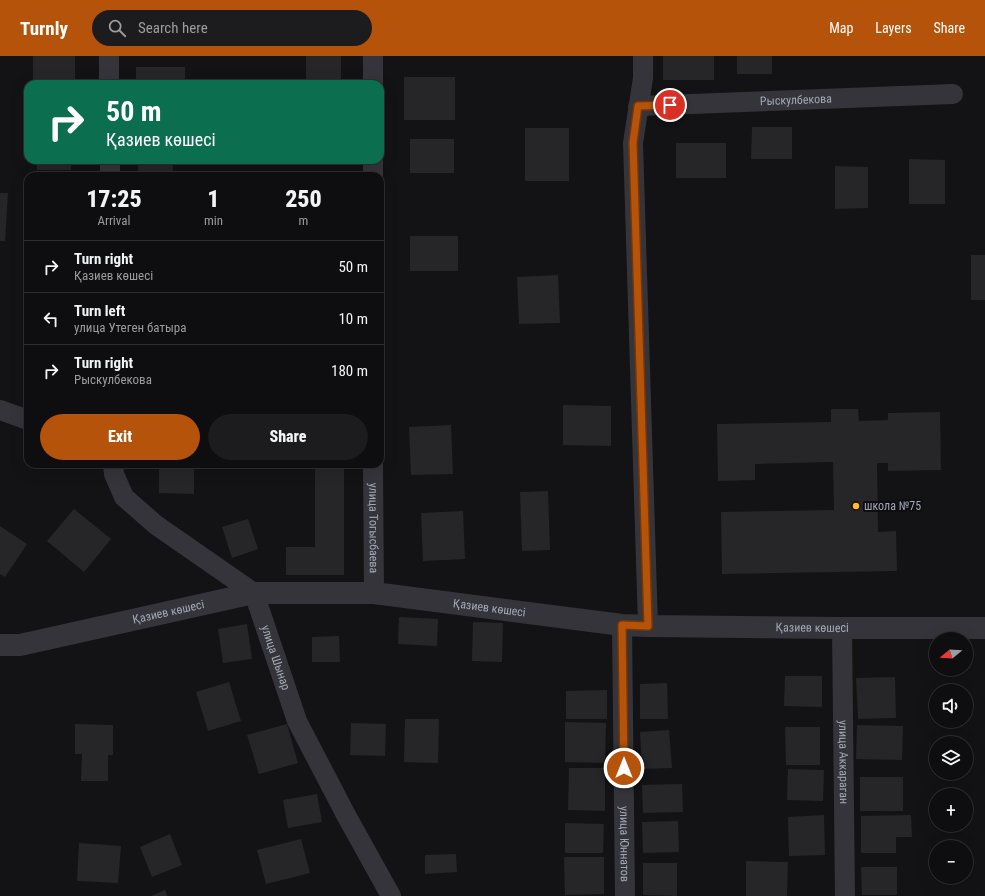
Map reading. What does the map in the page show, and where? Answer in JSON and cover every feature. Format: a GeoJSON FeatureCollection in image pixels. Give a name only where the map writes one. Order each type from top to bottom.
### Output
{"type":"FeatureCollection","features":[{"type":"Feature","properties":{"kind":"street"},"geometry":{"type":"LineString","coordinates":[[109,56],[109,80]]}},
{"type":"Feature","properties":{"kind":"street"},"geometry":{"type":"LineString","coordinates":[[373,56],[373,80]]}},
{"type":"Feature","properties":{"kind":"street"},"geometry":{"type":"LineString","coordinates":[[643,56],[642,78],[633,143],[648,626]]}},
{"type":"Feature","properties":{"kind":"street","name":"Рыскулбекова"},"geometry":{"type":"LineString","coordinates":[[638,106],[953,94]]}},
{"type":"Feature","properties":{"kind":"street"},"geometry":{"type":"LineString","coordinates":[[0,410],[24,419]]}},
{"type":"Feature","properties":{"kind":"street"},"geometry":{"type":"LineString","coordinates":[[113,468],[114,474],[124,497],[156,525],[254,593]]}},
{"type":"Feature","properties":{"kind":"street","name":"улица Тогысбаева"},"geometry":{"type":"LineString","coordinates":[[373,468],[374,593]]}},
{"type":"Feature","properties":{"kind":"street","name":"Қазиев көшесі"},"geometry":{"type":"LineString","coordinates":[[0,645],[20,645],[254,593],[374,593],[622,625],[985,628]]}},
{"type":"Feature","properties":{"kind":"street","name":"улица Шынар"},"geometry":{"type":"LineString","coordinates":[[254,593],[297,721],[346,815],[391,896]]}},
{"type":"Feature","properties":{"kind":"street","name":"улица Юннатов"},"geometry":{"type":"LineString","coordinates":[[622,625],[625,896]]}},
{"type":"Feature","properties":{"kind":"street","name":"улица Аккараган"},"geometry":{"type":"LineString","coordinates":[[842,628],[845,896]]}},
{"type":"Feature","properties":{"kind":"building"},"geometry":{"type":"Polygon","coordinates":[[[33,56],[75,56],[75,80],[33,80],[33,56]]]}},
{"type":"Feature","properties":{"kind":"building"},"geometry":{"type":"Polygon","coordinates":[[[306,56],[341,56],[341,80],[306,80],[306,56]]]}},
{"type":"Feature","properties":{"kind":"building"},"geometry":{"type":"Polygon","coordinates":[[[663,56],[714,56],[714,80],[663,80],[663,56]]]}},
{"type":"Feature","properties":{"kind":"building"},"geometry":{"type":"Polygon","coordinates":[[[737,56],[772,56],[772,74],[737,74],[737,56]]]}},
{"type":"Feature","properties":{"kind":"building"},"geometry":{"type":"Polygon","coordinates":[[[136,67],[185,67],[185,80],[136,80],[136,67]]]}},
{"type":"Feature","properties":{"kind":"building"},"geometry":{"type":"Polygon","coordinates":[[[404,77],[455,77],[455,120],[404,120],[404,77]]]}},
{"type":"Feature","properties":{"kind":"building"},"geometry":{"type":"Polygon","coordinates":[[[752,127],[792,127],[792,159],[751,159],[752,127]]]}},
{"type":"Feature","properties":{"kind":"building"},"geometry":{"type":"Polygon","coordinates":[[[525,128],[569,128],[569,181],[525,181],[525,128]]]}},
{"type":"Feature","properties":{"kind":"building"},"geometry":{"type":"Polygon","coordinates":[[[410,139],[454,139],[454,173],[410,173],[410,139]]]}},
{"type":"Feature","properties":{"kind":"building"},"geometry":{"type":"Polygon","coordinates":[[[676,143],[726,143],[726,178],[676,178],[676,143]]]}},
{"type":"Feature","properties":{"kind":"building"},"geometry":{"type":"Polygon","coordinates":[[[909,159],[945,160],[945,204],[909,204],[909,159]]]}},
{"type":"Feature","properties":{"kind":"building"},"geometry":{"type":"Polygon","coordinates":[[[36,164],[71,164],[71,170],[37,170],[36,164]]]}},
{"type":"Feature","properties":{"kind":"building"},"geometry":{"type":"Polygon","coordinates":[[[138,164],[173,164],[173,172],[138,172],[138,164]]]}},
{"type":"Feature","properties":{"kind":"building"},"geometry":{"type":"Polygon","coordinates":[[[835,166],[868,167],[868,208],[835,209],[835,166]]]}},
{"type":"Feature","properties":{"kind":"building"},"geometry":{"type":"Polygon","coordinates":[[[0,193],[8,193],[5,241],[0,241],[0,193]]]}},
{"type":"Feature","properties":{"kind":"building"},"geometry":{"type":"Polygon","coordinates":[[[410,236],[458,236],[458,271],[410,271],[410,236]]]}},
{"type":"Feature","properties":{"kind":"building"},"geometry":{"type":"Polygon","coordinates":[[[971,255],[985,255],[985,300],[971,300],[971,255]]]}},
{"type":"Feature","properties":{"kind":"building"},"geometry":{"type":"Polygon","coordinates":[[[558,275],[560,323],[519,324],[517,277],[558,275]]]}},
{"type":"Feature","properties":{"kind":"building"},"geometry":{"type":"Polygon","coordinates":[[[563,405],[611,406],[611,446],[563,445],[563,405]]]}},
{"type":"Feature","properties":{"kind":"building","name":"школа №75"},"geometry":{"type":"Polygon","coordinates":[[[831,409],[858,409],[859,421],[888,420],[888,413],[940,412],[941,470],[888,471],[888,463],[877,463],[878,532],[896,531],[897,571],[722,574],[721,512],[834,510],[833,462],[755,464],[755,480],[718,481],[717,424],[831,422],[831,409]]]}},
{"type":"Feature","properties":{"kind":"building"},"geometry":{"type":"Polygon","coordinates":[[[451,425],[453,474],[411,475],[409,427],[451,425]]]}},
{"type":"Feature","properties":{"kind":"building"},"geometry":{"type":"Polygon","coordinates":[[[159,468],[194,468],[194,494],[159,493],[159,468]]]}},
{"type":"Feature","properties":{"kind":"building"},"geometry":{"type":"Polygon","coordinates":[[[315,468],[344,468],[344,575],[286,575],[286,547],[315,547],[315,468]]]}},
{"type":"Feature","properties":{"kind":"building"},"geometry":{"type":"Polygon","coordinates":[[[548,491],[550,550],[522,551],[520,492],[548,491]]]}},
{"type":"Feature","properties":{"kind":"building"},"geometry":{"type":"Polygon","coordinates":[[[74,509],[111,539],[84,572],[47,541],[74,509]]]}},
{"type":"Feature","properties":{"kind":"building"},"geometry":{"type":"Polygon","coordinates":[[[463,511],[465,559],[423,561],[421,513],[463,511]]]}},
{"type":"Feature","properties":{"kind":"building"},"geometry":{"type":"Polygon","coordinates":[[[248,519],[258,549],[232,558],[222,527],[248,519]]]}},
{"type":"Feature","properties":{"kind":"building"},"geometry":{"type":"Polygon","coordinates":[[[0,526],[27,544],[5,577],[0,574],[0,526]]]}},
{"type":"Feature","properties":{"kind":"building"},"geometry":{"type":"Polygon","coordinates":[[[399,617],[438,619],[437,646],[398,644],[399,617]]]}},
{"type":"Feature","properties":{"kind":"building"},"geometry":{"type":"Polygon","coordinates":[[[473,622],[503,623],[502,662],[472,661],[473,622]]]}},
{"type":"Feature","properties":{"kind":"building"},"geometry":{"type":"Polygon","coordinates":[[[247,624],[252,659],[223,663],[218,629],[247,624]]]}},
{"type":"Feature","properties":{"kind":"building"},"geometry":{"type":"Polygon","coordinates":[[[339,636],[340,662],[312,662],[312,637],[339,636]]]}},
{"type":"Feature","properties":{"kind":"building"},"geometry":{"type":"Polygon","coordinates":[[[785,676],[822,676],[822,707],[784,706],[785,676]]]}},
{"type":"Feature","properties":{"kind":"building"},"geometry":{"type":"Polygon","coordinates":[[[895,677],[896,718],[858,719],[856,678],[895,677]]]}},
{"type":"Feature","properties":{"kind":"building"},"geometry":{"type":"Polygon","coordinates":[[[229,682],[241,721],[208,731],[196,692],[229,682]]]}},
{"type":"Feature","properties":{"kind":"building"},"geometry":{"type":"Polygon","coordinates":[[[667,683],[668,719],[640,719],[640,684],[667,683]]]}},
{"type":"Feature","properties":{"kind":"building"},"geometry":{"type":"Polygon","coordinates":[[[607,690],[607,719],[566,719],[566,691],[607,690]]]}},
{"type":"Feature","properties":{"kind":"building"},"geometry":{"type":"Polygon","coordinates":[[[405,719],[439,719],[438,763],[404,762],[405,719]]]}},
{"type":"Feature","properties":{"kind":"building"},"geometry":{"type":"Polygon","coordinates":[[[565,722],[606,723],[605,763],[565,762],[565,722]]]}},
{"type":"Feature","properties":{"kind":"building"},"geometry":{"type":"Polygon","coordinates":[[[351,723],[386,724],[385,756],[350,755],[351,723]]]}},
{"type":"Feature","properties":{"kind":"building"},"geometry":{"type":"Polygon","coordinates":[[[75,724],[113,725],[113,755],[108,755],[108,781],[81,781],[82,754],[75,754],[75,724]]]}},
{"type":"Feature","properties":{"kind":"building"},"geometry":{"type":"Polygon","coordinates":[[[287,724],[298,763],[259,774],[247,735],[287,724]]]}},
{"type":"Feature","properties":{"kind":"building"},"geometry":{"type":"Polygon","coordinates":[[[857,725],[903,726],[902,760],[856,759],[857,725]]]}},
{"type":"Feature","properties":{"kind":"building"},"geometry":{"type":"Polygon","coordinates":[[[785,727],[820,727],[820,765],[786,765],[785,727]]]}},
{"type":"Feature","properties":{"kind":"building"},"geometry":{"type":"Polygon","coordinates":[[[669,730],[672,768],[642,769],[640,732],[669,730]]]}},
{"type":"Feature","properties":{"kind":"building"},"geometry":{"type":"Polygon","coordinates":[[[569,768],[605,768],[605,811],[568,810],[569,768]]]}},
{"type":"Feature","properties":{"kind":"building"},"geometry":{"type":"Polygon","coordinates":[[[788,769],[824,770],[823,801],[787,800],[788,769]]]}},
{"type":"Feature","properties":{"kind":"building"},"geometry":{"type":"Polygon","coordinates":[[[860,777],[903,777],[903,811],[860,811],[860,777]]]}},
{"type":"Feature","properties":{"kind":"building"},"geometry":{"type":"Polygon","coordinates":[[[682,784],[683,812],[643,813],[642,785],[682,784]]]}},
{"type":"Feature","properties":{"kind":"building"},"geometry":{"type":"Polygon","coordinates":[[[317,794],[322,822],[288,828],[283,800],[317,794]]]}},
{"type":"Feature","properties":{"kind":"building"},"geometry":{"type":"Polygon","coordinates":[[[824,815],[825,855],[789,856],[788,817],[824,815]]]}},
{"type":"Feature","properties":{"kind":"building"},"geometry":{"type":"Polygon","coordinates":[[[911,815],[912,837],[896,837],[896,853],[861,853],[861,816],[911,815]]]}},
{"type":"Feature","properties":{"kind":"building"},"geometry":{"type":"Polygon","coordinates":[[[678,821],[679,852],[643,853],[642,822],[678,821]]]}},
{"type":"Feature","properties":{"kind":"building"},"geometry":{"type":"Polygon","coordinates":[[[565,823],[604,824],[603,853],[565,853],[565,823]]]}},
{"type":"Feature","properties":{"kind":"building"},"geometry":{"type":"Polygon","coordinates":[[[170,834],[182,865],[152,877],[140,847],[170,834]]]}},
{"type":"Feature","properties":{"kind":"building"},"geometry":{"type":"Polygon","coordinates":[[[301,839],[310,873],[266,884],[257,850],[301,839]]]}},
{"type":"Feature","properties":{"kind":"building"},"geometry":{"type":"Polygon","coordinates":[[[79,843],[121,846],[118,883],[77,881],[79,843]]]}},
{"type":"Feature","properties":{"kind":"building"},"geometry":{"type":"Polygon","coordinates":[[[456,854],[457,872],[425,874],[425,855],[456,854]]]}},
{"type":"Feature","properties":{"kind":"building"},"geometry":{"type":"Polygon","coordinates":[[[564,857],[604,857],[604,894],[565,895],[564,857]]]}},
{"type":"Feature","properties":{"kind":"building"},"geometry":{"type":"Polygon","coordinates":[[[746,861],[788,862],[787,896],[746,896],[746,861]]]}},
{"type":"Feature","properties":{"kind":"building"},"geometry":{"type":"Polygon","coordinates":[[[643,863],[677,863],[677,896],[643,895],[643,863]]]}},
{"type":"Feature","properties":{"kind":"building"},"geometry":{"type":"Polygon","coordinates":[[[861,867],[897,867],[897,895],[862,895],[861,867]]]}},
{"type":"Feature","properties":{"kind":"building"},"geometry":{"type":"Polygon","coordinates":[[[165,890],[167,896],[151,896],[165,890]]]}},
{"type":"Feature","properties":{"kind":"place","name":"школа №75"},"geometry":{"type":"Point","coordinates":[856,506]}},
{"type":"Feature","properties":{"kind":"route"},"geometry":{"type":"LineString","coordinates":[[624,768],[622,625],[648,626],[633,143],[638,106],[670,105]]}}]}
